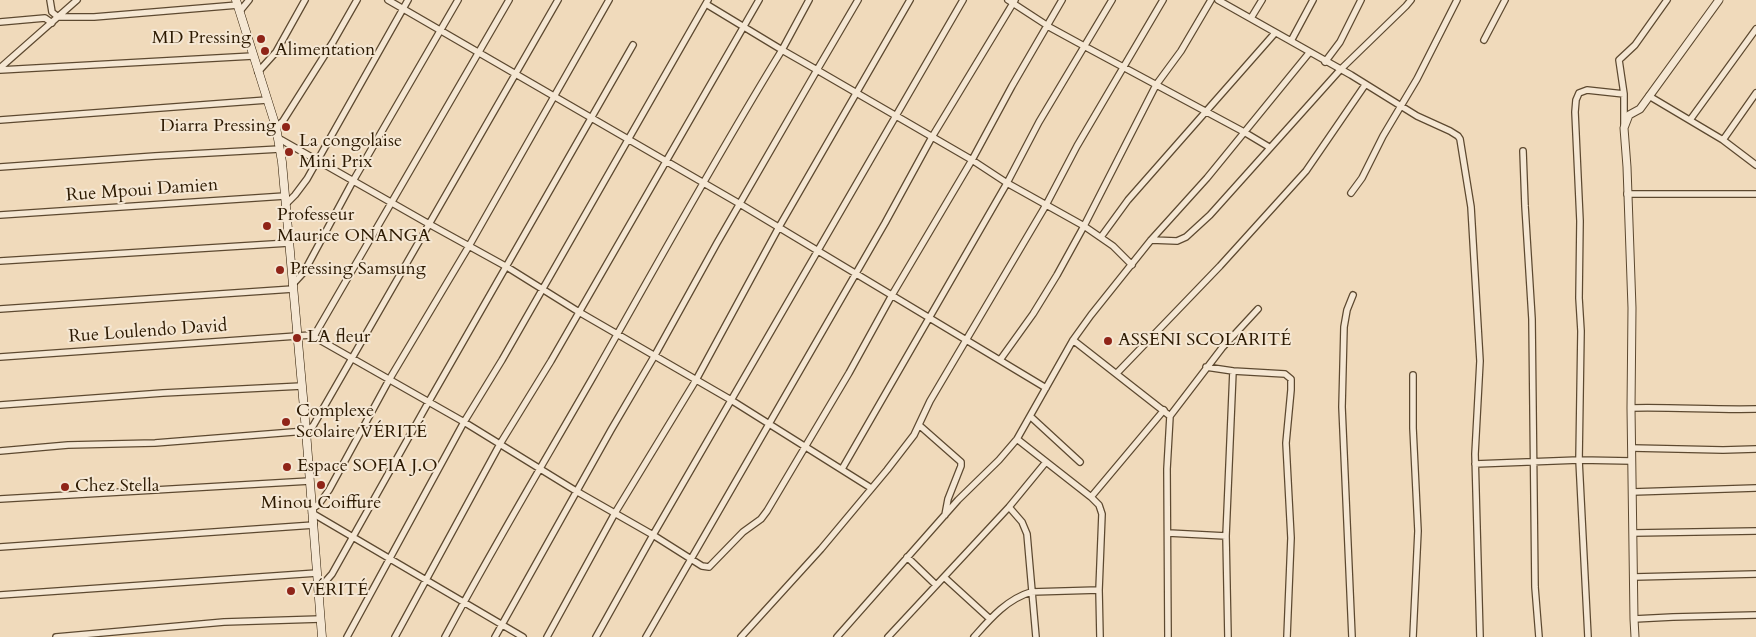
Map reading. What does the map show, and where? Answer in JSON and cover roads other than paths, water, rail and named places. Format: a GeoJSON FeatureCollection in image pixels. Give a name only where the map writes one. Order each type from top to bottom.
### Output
{"type":"FeatureCollection","features":[{"type":"Feature","properties":{"kind":"main road"},"geometry":{"type":"LineString","coordinates":[[238,5],[276,127],[280,150],[298,336],[322,637]]}},
{"type":"Feature","properties":{"kind":"street"},"geometry":{"type":"LineString","coordinates":[[50,0],[52,12],[58,17],[94,17],[238,5],[249,0]]}},
{"type":"Feature","properties":{"kind":"street"},"geometry":{"type":"LineString","coordinates":[[0,69],[77,0]]}},
{"type":"Feature","properties":{"kind":"street"},"geometry":{"type":"LineString","coordinates":[[258,72],[276,52],[305,0]]}},
{"type":"Feature","properties":{"kind":"street"},"geometry":{"type":"LineString","coordinates":[[276,127],[283,121],[357,0]]}},
{"type":"Feature","properties":{"kind":"street"},"geometry":{"type":"LineString","coordinates":[[388,0],[704,182],[1046,388]]}},
{"type":"Feature","properties":{"kind":"street"},"geometry":{"type":"LineString","coordinates":[[285,200],[301,188],[408,0]]}},
{"type":"Feature","properties":{"kind":"street"},"geometry":{"type":"LineString","coordinates":[[0,309],[293,287],[304,272],[352,181],[458,0]]}},
{"type":"Feature","properties":{"kind":"street"},"geometry":{"type":"LineString","coordinates":[[509,0],[314,336],[464,422],[702,566],[709,567],[742,532],[761,519],[849,373],[1062,0]]}},
{"type":"Feature","properties":{"kind":"street"},"geometry":{"type":"LineString","coordinates":[[0,450],[68,445],[155,443],[306,431],[316,423],[558,0]]}},
{"type":"Feature","properties":{"kind":"street"},"geometry":{"type":"LineString","coordinates":[[523,637],[312,511],[328,490],[389,380],[469,246],[609,0]]}},
{"type":"Feature","properties":{"kind":"street"},"geometry":{"type":"LineString","coordinates":[[395,637],[500,444],[551,362],[759,0]]}},
{"type":"Feature","properties":{"kind":"street"},"geometry":{"type":"LineString","coordinates":[[445,637],[539,467],[782,50],[809,0]]}},
{"type":"Feature","properties":{"kind":"street"},"geometry":{"type":"LineString","coordinates":[[495,637],[576,491],[858,0]]}},
{"type":"Feature","properties":{"kind":"street"},"geometry":{"type":"LineString","coordinates":[[546,637],[615,513],[696,380],[780,227],[910,0]]}},
{"type":"Feature","properties":{"kind":"street"},"geometry":{"type":"LineString","coordinates":[[596,637],[653,535],[964,0]]}},
{"type":"Feature","properties":{"kind":"street"},"geometry":{"type":"LineString","coordinates":[[842,469],[1007,183],[1039,122],[1112,0]]}},
{"type":"Feature","properties":{"kind":"street"},"geometry":{"type":"LineString","coordinates":[[741,637],[821,549],[902,453],[920,425],[930,401],[1046,205],[1077,146],[1163,0]]}},
{"type":"Feature","properties":{"kind":"street"},"geometry":{"type":"LineString","coordinates":[[1000,360],[1033,314],[1084,226],[1156,85],[1181,51],[1210,0]]}},
{"type":"Feature","properties":{"kind":"street"},"geometry":{"type":"LineString","coordinates":[[1218,0],[1425,120],[1458,136],[1462,146],[1471,207],[1480,361],[1475,464],[1480,637]]}},
{"type":"Feature","properties":{"kind":"street"},"geometry":{"type":"LineString","coordinates":[[1251,18],[1262,0]]}},
{"type":"Feature","properties":{"kind":"street"},"geometry":{"type":"LineString","coordinates":[[1291,41],[1313,0]]}},
{"type":"Feature","properties":{"kind":"street"},"geometry":{"type":"LineString","coordinates":[[1325,62],[1340,42],[1361,0]]}},
{"type":"Feature","properties":{"kind":"street"},"geometry":{"type":"LineString","coordinates":[[1151,240],[1177,241],[1186,237],[1210,215],[1340,70],[1411,0]]}},
{"type":"Feature","properties":{"kind":"street"},"geometry":{"type":"LineString","coordinates":[[1351,193],[1362,178],[1383,136],[1417,79],[1458,0]]}},
{"type":"Feature","properties":{"kind":"street"},"geometry":{"type":"LineString","coordinates":[[1484,40],[1505,0]]}},
{"type":"Feature","properties":{"kind":"street"},"geometry":{"type":"LineString","coordinates":[[1636,637],[1634,620],[1632,492],[1632,308],[1624,94],[1619,60],[1635,45],[1667,0]]}},
{"type":"Feature","properties":{"kind":"street"},"geometry":{"type":"LineString","coordinates":[[1624,128],[1629,115],[1640,109],[1719,0]]}},
{"type":"Feature","properties":{"kind":"street"},"geometry":{"type":"LineString","coordinates":[[646,637],[932,137],[1012,1],[1047,25],[1269,147]]}},
{"type":"Feature","properties":{"kind":"street"},"geometry":{"type":"LineString","coordinates":[[347,637],[464,422],[502,360],[707,2],[743,28],[1084,226],[1101,237],[1132,265]]}},
{"type":"Feature","properties":{"kind":"street"},"geometry":{"type":"LineString","coordinates":[[0,22],[45,18],[52,24]]}},
{"type":"Feature","properties":{"kind":"street"},"geometry":{"type":"LineString","coordinates":[[1690,120],[1756,28]]}},
{"type":"Feature","properties":{"kind":"street"},"geometry":{"type":"LineString","coordinates":[[1101,237],[1128,200],[1276,33]]}},
{"type":"Feature","properties":{"kind":"street"},"geometry":{"type":"LineString","coordinates":[[318,590],[332,574],[428,402],[633,45]]}},
{"type":"Feature","properties":{"kind":"street"},"geometry":{"type":"LineString","coordinates":[[837,637],[907,557],[1017,438],[1073,340],[1091,315],[1151,240],[1183,205],[1309,53]]}},
{"type":"Feature","properties":{"kind":"street"},"geometry":{"type":"LineString","coordinates":[[0,69],[253,56]]}},
{"type":"Feature","properties":{"kind":"street"},"geometry":{"type":"LineString","coordinates":[[1117,373],[1213,273],[1306,171],[1365,85]]}},
{"type":"Feature","properties":{"kind":"street"},"geometry":{"type":"LineString","coordinates":[[1588,637],[1579,460],[1580,221],[1575,112],[1579,93],[1587,90],[1624,94]]}},
{"type":"Feature","properties":{"kind":"street"},"geometry":{"type":"LineString","coordinates":[[1723,140],[1756,93]]}},
{"type":"Feature","properties":{"kind":"street"},"geometry":{"type":"LineString","coordinates":[[1648,96],[1723,140],[1756,165]]}},
{"type":"Feature","properties":{"kind":"street"},"geometry":{"type":"LineString","coordinates":[[0,120],[267,100]]}},
{"type":"Feature","properties":{"kind":"street"},"geometry":{"type":"LineString","coordinates":[[278,138],[507,267],[579,312],[731,400],[871,488]]}},
{"type":"Feature","properties":{"kind":"street"},"geometry":{"type":"LineString","coordinates":[[0,167],[154,156],[280,150]]}},
{"type":"Feature","properties":{"kind":"street"},"geometry":{"type":"LineString","coordinates":[[1523,150],[1532,319],[1535,588],[1539,637]]}},
{"type":"Feature","properties":{"kind":"street"},"geometry":{"type":"LineString","coordinates":[[1627,194],[1756,194]]}},
{"type":"Feature","properties":{"kind":"street","name":"Rue Mpoui Damien"},"geometry":{"type":"LineString","coordinates":[[0,215],[285,200]]}},
{"type":"Feature","properties":{"kind":"street"},"geometry":{"type":"LineString","coordinates":[[0,262],[289,243]]}},
{"type":"Feature","properties":{"kind":"street"},"geometry":{"type":"LineString","coordinates":[[1352,637],[1342,407],[1344,327],[1347,310],[1353,295]]}},
{"type":"Feature","properties":{"kind":"street"},"geometry":{"type":"LineString","coordinates":[[1168,637],[1167,469],[1170,416],[1206,367],[1258,309]]}},
{"type":"Feature","properties":{"kind":"street","name":"Rue Loulendo David"},"geometry":{"type":"LineString","coordinates":[[0,357],[314,336]]}},
{"type":"Feature","properties":{"kind":"street"},"geometry":{"type":"LineString","coordinates":[[1073,340],[1170,416]]}},
{"type":"Feature","properties":{"kind":"street"},"geometry":{"type":"LineString","coordinates":[[1206,367],[1233,371],[1286,374],[1291,379],[1286,442],[1291,538],[1287,637]]}},
{"type":"Feature","properties":{"kind":"street"},"geometry":{"type":"LineString","coordinates":[[1228,637],[1226,536],[1233,371]]}},
{"type":"Feature","properties":{"kind":"street"},"geometry":{"type":"LineString","coordinates":[[1413,375],[1413,428],[1418,531],[1413,637]]}},
{"type":"Feature","properties":{"kind":"street"},"geometry":{"type":"LineString","coordinates":[[0,405],[163,393],[302,386]]}},
{"type":"Feature","properties":{"kind":"street"},"geometry":{"type":"LineString","coordinates":[[1631,408],[1756,409]]}},
{"type":"Feature","properties":{"kind":"street"},"geometry":{"type":"LineString","coordinates":[[1091,497],[1164,410]]}},
{"type":"Feature","properties":{"kind":"street"},"geometry":{"type":"LineString","coordinates":[[1030,416],[1080,462]]}},
{"type":"Feature","properties":{"kind":"street"},"geometry":{"type":"LineString","coordinates":[[920,425],[961,462],[948,499],[945,515]]}},
{"type":"Feature","properties":{"kind":"street"},"geometry":{"type":"LineString","coordinates":[[1017,438],[1099,505],[1102,514],[1098,590],[1100,637]]}},
{"type":"Feature","properties":{"kind":"street"},"geometry":{"type":"LineString","coordinates":[[1632,448],[1756,449]]}},
{"type":"Feature","properties":{"kind":"street"},"geometry":{"type":"LineString","coordinates":[[1475,464],[1579,460],[1632,461]]}},
{"type":"Feature","properties":{"kind":"street"},"geometry":{"type":"LineString","coordinates":[[888,637],[1009,507],[1046,462]]}},
{"type":"Feature","properties":{"kind":"street"},"geometry":{"type":"LineString","coordinates":[[0,499],[310,481]]}},
{"type":"Feature","properties":{"kind":"street"},"geometry":{"type":"LineString","coordinates":[[1632,492],[1756,488]]}},
{"type":"Feature","properties":{"kind":"street"},"geometry":{"type":"LineString","coordinates":[[1009,507],[1022,522],[1027,534],[1036,637]]}},
{"type":"Feature","properties":{"kind":"street"},"geometry":{"type":"LineString","coordinates":[[0,547],[314,525]]}},
{"type":"Feature","properties":{"kind":"street"},"geometry":{"type":"LineString","coordinates":[[1633,533],[1756,531]]}},
{"type":"Feature","properties":{"kind":"street"},"geometry":{"type":"LineString","coordinates":[[1168,533],[1226,536]]}},
{"type":"Feature","properties":{"kind":"street"},"geometry":{"type":"LineString","coordinates":[[907,557],[936,585]]}},
{"type":"Feature","properties":{"kind":"street"},"geometry":{"type":"LineString","coordinates":[[0,594],[317,573]]}},
{"type":"Feature","properties":{"kind":"street"},"geometry":{"type":"LineString","coordinates":[[1634,577],[1756,574]]}},
{"type":"Feature","properties":{"kind":"street"},"geometry":{"type":"LineString","coordinates":[[944,577],[990,619]]}},
{"type":"Feature","properties":{"kind":"street"},"geometry":{"type":"LineString","coordinates":[[974,637],[990,619],[1012,600],[1021,595],[1031,592],[1098,590]]}},
{"type":"Feature","properties":{"kind":"street"},"geometry":{"type":"LineString","coordinates":[[1634,620],[1682,616],[1756,615]]}},
{"type":"Feature","properties":{"kind":"street"},"geometry":{"type":"LineString","coordinates":[[56,637],[224,622],[321,619]]}},
{"type":"Feature","properties":{"kind":"place","name":"MD Pressing"},"geometry":{"type":"Point","coordinates":[261,39]}},
{"type":"Feature","properties":{"kind":"place","name":"Alimentation"},"geometry":{"type":"Point","coordinates":[265,51]}},
{"type":"Feature","properties":{"kind":"place","name":"Diarra Pressing"},"geometry":{"type":"Point","coordinates":[286,127]}},
{"type":"Feature","properties":{"kind":"place","name":"La congolaise Mini Prix"},"geometry":{"type":"Point","coordinates":[289,152]}},
{"type":"Feature","properties":{"kind":"place","name":"Professeur Maurice ONANGA"},"geometry":{"type":"Point","coordinates":[267,226]}},
{"type":"Feature","properties":{"kind":"place","name":"Pressing Samsung"},"geometry":{"type":"Point","coordinates":[280,270]}},
{"type":"Feature","properties":{"kind":"place","name":"LA fleur"},"geometry":{"type":"Point","coordinates":[297,338]}},
{"type":"Feature","properties":{"kind":"place","name":"ASSENI SCOLARITÉ"},"geometry":{"type":"Point","coordinates":[1108,341]}},
{"type":"Feature","properties":{"kind":"place","name":"Complexe Scolaire VÉRITÉ"},"geometry":{"type":"Point","coordinates":[286,422]}},
{"type":"Feature","properties":{"kind":"place","name":"Espace SOFIA J.O"},"geometry":{"type":"Point","coordinates":[287,467]}},
{"type":"Feature","properties":{"kind":"place","name":"Minou Coiffure"},"geometry":{"type":"Point","coordinates":[321,485]}},
{"type":"Feature","properties":{"kind":"place","name":"Chez Stella"},"geometry":{"type":"Point","coordinates":[65,487]}},
{"type":"Feature","properties":{"kind":"place","name":"VÉRITÉ"},"geometry":{"type":"Point","coordinates":[291,591]}}]}
